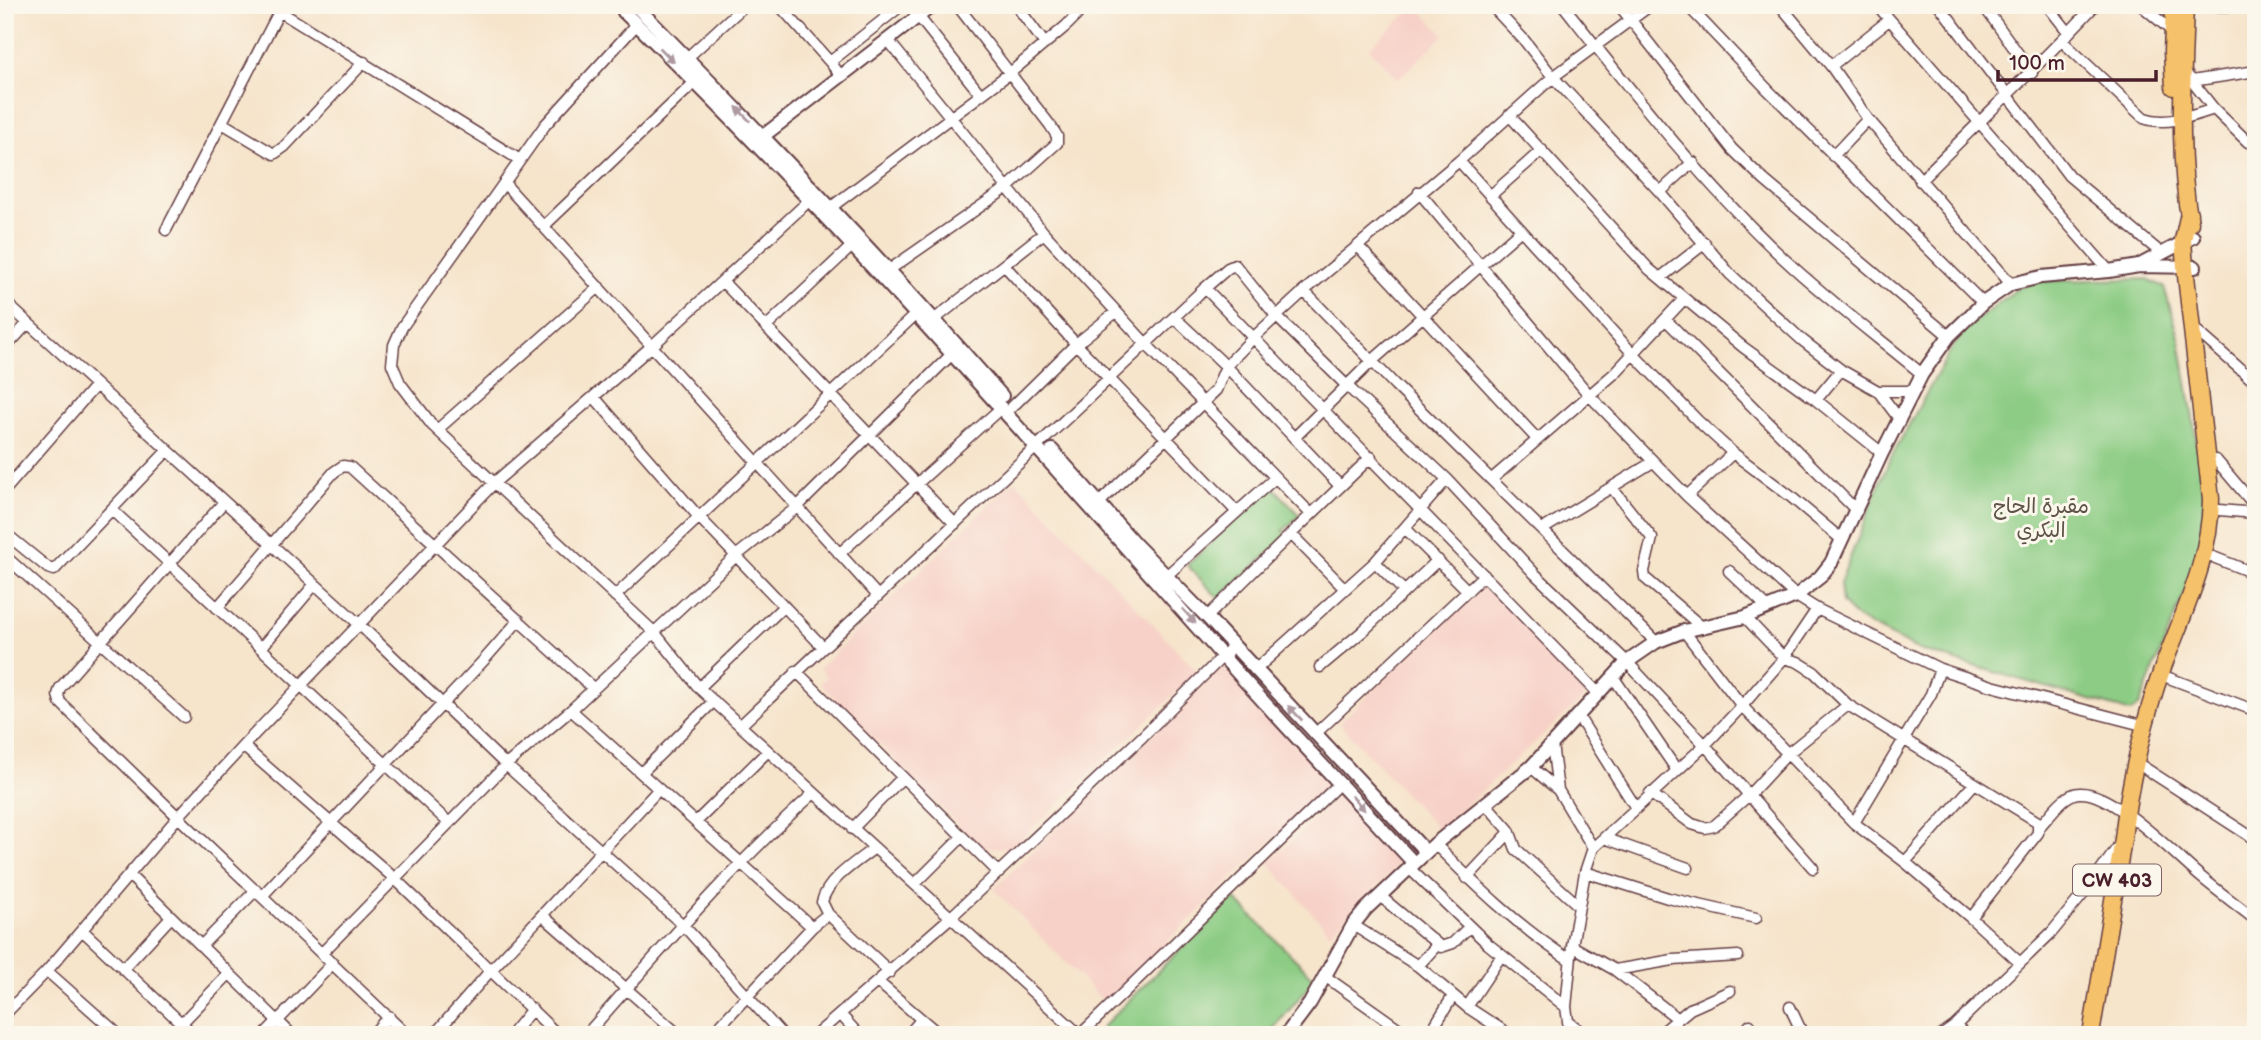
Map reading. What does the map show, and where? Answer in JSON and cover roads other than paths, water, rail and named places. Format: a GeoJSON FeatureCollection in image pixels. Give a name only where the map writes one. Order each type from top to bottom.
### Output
{"type":"FeatureCollection","features":[{"type":"Feature","properties":{"kind":"main road","name":"CW 403"},"geometry":{"type":"LineString","coordinates":[[2091,1035],[2126,813],[2137,763],[2162,671],[2204,561],[2211,521],[2181,118],[2174,88],[2175,5]]}},
{"type":"Feature","properties":{"kind":"main road","name":"CW 403"},"geometry":{"type":"LineString","coordinates":[[2181,118],[2188,76],[2185,6]]}},
{"type":"Feature","properties":{"kind":"main road","name":"CW 403"},"geometry":{"type":"LineString","coordinates":[[2146,726],[2169,678],[2205,583],[2213,557],[2219,510],[2216,460],[2190,267]]}},
{"type":"Feature","properties":{"kind":"street"},"geometry":{"type":"LineString","coordinates":[[621,5],[695,82],[759,139]]}},
{"type":"Feature","properties":{"kind":"street"},"geometry":{"type":"LineString","coordinates":[[635,5],[688,57],[813,197],[852,246],[952,354],[1007,407]]}},
{"type":"Feature","properties":{"kind":"street"},"geometry":{"type":"LineString","coordinates":[[688,57],[745,5]]}},
{"type":"Feature","properties":{"kind":"street"},"geometry":{"type":"LineString","coordinates":[[779,5],[841,76]]}},
{"type":"Feature","properties":{"kind":"street"},"geometry":{"type":"LineString","coordinates":[[830,62],[902,5]]}},
{"type":"Feature","properties":{"kind":"street"},"geometry":{"type":"LineString","coordinates":[[759,139],[933,5]]}},
{"type":"Feature","properties":{"kind":"street"},"geometry":{"type":"LineString","coordinates":[[889,270],[1007,188],[1057,143],[1057,135],[1050,125],[957,5]]}},
{"type":"Feature","properties":{"kind":"street"},"geometry":{"type":"LineString","coordinates":[[1016,5],[1045,44]]}},
{"type":"Feature","properties":{"kind":"street"},"geometry":{"type":"LineString","coordinates":[[830,208],[1010,73],[1077,15],[1079,5]]}},
{"type":"Feature","properties":{"kind":"street"},"geometry":{"type":"LineString","coordinates":[[1491,5],[1524,40],[1553,77],[1660,192],[1730,274],[1757,301],[1841,370],[1878,391],[1900,420]]}},
{"type":"Feature","properties":{"kind":"street"},"geometry":{"type":"LineString","coordinates":[[1563,5],[1693,162],[1784,258],[1922,374]]}},
{"type":"Feature","properties":{"kind":"street"},"geometry":{"type":"LineString","coordinates":[[1619,5],[1732,149],[1764,180],[1949,336]]}},
{"type":"Feature","properties":{"kind":"street"},"geometry":{"type":"LineString","coordinates":[[1100,502],[1202,403],[1220,383],[1226,366],[1304,290],[1459,161],[1553,77],[1651,5]]}},
{"type":"Feature","properties":{"kind":"street"},"geometry":{"type":"LineString","coordinates":[[1687,5],[1833,156],[1983,303]]}},
{"type":"Feature","properties":{"kind":"street"},"geometry":{"type":"LineString","coordinates":[[1780,5],[1831,66],[1868,119],[2011,284]]}},
{"type":"Feature","properties":{"kind":"street"},"geometry":{"type":"LineString","coordinates":[[1877,5],[2109,271]]}},
{"type":"Feature","properties":{"kind":"street"},"geometry":{"type":"LineString","coordinates":[[1938,5],[2069,176],[2161,253]]}},
{"type":"Feature","properties":{"kind":"street"},"geometry":{"type":"LineString","coordinates":[[1983,5],[2032,73]]}},
{"type":"Feature","properties":{"kind":"street"},"geometry":{"type":"LineString","coordinates":[[2047,5],[2065,37],[2144,118],[2152,121],[2181,118],[2214,109]]}},
{"type":"Feature","properties":{"kind":"street"},"geometry":{"type":"LineString","coordinates":[[1920,181],[2032,73],[2095,5]]}},
{"type":"Feature","properties":{"kind":"street"},"geometry":{"type":"LineString","coordinates":[[2141,5],[2173,32]]}},
{"type":"Feature","properties":{"kind":"street"},"geometry":{"type":"LineString","coordinates":[[2185,6],[2256,6]]}},
{"type":"Feature","properties":{"kind":"street"},"geometry":{"type":"LineString","coordinates":[[166,230],[281,8],[520,160]]}},
{"type":"Feature","properties":{"kind":"street"},"geometry":{"type":"LineString","coordinates":[[918,16],[981,95]]}},
{"type":"Feature","properties":{"kind":"street"},"geometry":{"type":"LineString","coordinates":[[887,17],[900,31]]}},
{"type":"Feature","properties":{"kind":"street"},"geometry":{"type":"LineString","coordinates":[[1831,66],[1889,20]]}},
{"type":"Feature","properties":{"kind":"street"},"geometry":{"type":"LineString","coordinates":[[637,24],[545,125],[402,327],[394,345],[392,365],[400,383],[437,430],[655,633],[699,688],[1080,1035],[1340,783]]}},
{"type":"Feature","properties":{"kind":"street"},"geometry":{"type":"LineString","coordinates":[[888,40],[1044,233],[1115,312],[1311,514]]}},
{"type":"Feature","properties":{"kind":"street"},"geometry":{"type":"LineString","coordinates":[[222,123],[274,154],[284,147],[364,62]]}},
{"type":"Feature","properties":{"kind":"street"},"geometry":{"type":"LineString","coordinates":[[2188,76],[2256,71]]}},
{"type":"Feature","properties":{"kind":"street"},"geometry":{"type":"LineString","coordinates":[[2188,76],[2214,109],[2253,145]]}},
{"type":"Feature","properties":{"kind":"street"},"geometry":{"type":"LineString","coordinates":[[544,226],[695,82]]}},
{"type":"Feature","properties":{"kind":"street"},"geometry":{"type":"LineString","coordinates":[[1509,115],[1660,278],[1744,347],[1882,453]]}},
{"type":"Feature","properties":{"kind":"street"},"geometry":{"type":"LineString","coordinates":[[1833,156],[1868,119]]}},
{"type":"Feature","properties":{"kind":"street"},"geometry":{"type":"LineString","coordinates":[[1490,196],[1542,150]]}},
{"type":"Feature","properties":{"kind":"street"},"geometry":{"type":"LineString","coordinates":[[1459,161],[1634,355],[1733,453],[1841,539]]}},
{"type":"Feature","properties":{"kind":"street"},"geometry":{"type":"LineString","coordinates":[[1660,192],[1693,162]]}},
{"type":"Feature","properties":{"kind":"street"},"geometry":{"type":"LineString","coordinates":[[504,183],[878,596]]}},
{"type":"Feature","properties":{"kind":"street"},"geometry":{"type":"LineString","coordinates":[[1419,192],[1590,396],[1687,496],[1796,596],[1940,669],[1992,686],[2146,726]]}},
{"type":"Feature","properties":{"kind":"street"},"geometry":{"type":"LineString","coordinates":[[813,197],[830,208],[934,319],[1007,407],[1228,651],[1411,865],[1469,927],[1566,1007]]}},
{"type":"Feature","properties":{"kind":"street"},"geometry":{"type":"LineString","coordinates":[[5,1014],[47,971],[178,817],[243,746],[494,483],[652,346],[813,197]]}},
{"type":"Feature","properties":{"kind":"street"},"geometry":{"type":"LineString","coordinates":[[1294,438],[1372,361],[1521,230]]}},
{"type":"Feature","properties":{"kind":"street"},"geometry":{"type":"LineString","coordinates":[[934,319],[1044,233]]}},
{"type":"Feature","properties":{"kind":"street"},"geometry":{"type":"LineString","coordinates":[[2139,266],[2188,238]]}},
{"type":"Feature","properties":{"kind":"street"},"geometry":{"type":"LineString","coordinates":[[1660,278],[1705,243]]}},
{"type":"Feature","properties":{"kind":"street"},"geometry":{"type":"LineString","coordinates":[[766,327],[852,246]]}},
{"type":"Feature","properties":{"kind":"street"},"geometry":{"type":"LineString","coordinates":[[1358,246],[1537,439]]}},
{"type":"Feature","properties":{"kind":"street"},"geometry":{"type":"LineString","coordinates":[[741,725],[1205,288],[1235,265],[1277,317],[1447,480],[1535,575],[1628,662],[1813,868]]}},
{"type":"Feature","properties":{"kind":"street"},"geometry":{"type":"LineString","coordinates":[[1005,266],[1109,380],[1236,511]]}},
{"type":"Feature","properties":{"kind":"street"},"geometry":{"type":"LineString","coordinates":[[1291,1033],[1326,977],[1353,925],[1430,848],[1531,766],[1628,662],[1656,642],[1684,631],[1745,617],[1796,596],[1810,586],[1831,563],[1922,374],[1949,336],[1983,303],[2011,284],[2041,276],[2139,266],[2190,267]]}},
{"type":"Feature","properties":{"kind":"street"},"geometry":{"type":"LineString","coordinates":[[722,281],[955,524]]}},
{"type":"Feature","properties":{"kind":"street"},"geometry":{"type":"LineString","coordinates":[[437,430],[599,287]]}},
{"type":"Feature","properties":{"kind":"street"},"geometry":{"type":"LineString","coordinates":[[1205,288],[1599,694]]}},
{"type":"Feature","properties":{"kind":"street"},"geometry":{"type":"LineString","coordinates":[[1304,290],[1372,361],[1656,642]]}},
{"type":"Feature","properties":{"kind":"street"},"geometry":{"type":"LineString","coordinates":[[1492,479],[1634,355],[1684,299]]}},
{"type":"Feature","properties":{"kind":"street"},"geometry":{"type":"LineString","coordinates":[[5,302],[360,625],[506,765],[684,926],[782,1035]]}},
{"type":"Feature","properties":{"kind":"street"},"geometry":{"type":"LineString","coordinates":[[839,554],[1115,312]]}},
{"type":"Feature","properties":{"kind":"street"},"geometry":{"type":"LineString","coordinates":[[615,596],[916,314]]}},
{"type":"Feature","properties":{"kind":"street"},"geometry":{"type":"LineString","coordinates":[[1175,318],[1226,366],[1340,486]]}},
{"type":"Feature","properties":{"kind":"street"},"geometry":{"type":"LineString","coordinates":[[1666,320],[1857,511]]}},
{"type":"Feature","properties":{"kind":"street"},"geometry":{"type":"LineString","coordinates":[[5,348],[28,323]]}},
{"type":"Feature","properties":{"kind":"street"},"geometry":{"type":"LineString","coordinates":[[2198,332],[2256,383]]}},
{"type":"Feature","properties":{"kind":"street"},"geometry":{"type":"LineString","coordinates":[[322,953],[506,765],[571,710],[736,556],[796,508],[952,354]]}},
{"type":"Feature","properties":{"kind":"street"},"geometry":{"type":"LineString","coordinates":[[1816,400],[1841,370]]}},
{"type":"Feature","properties":{"kind":"street"},"geometry":{"type":"LineString","coordinates":[[5,490],[96,385]]}},
{"type":"Feature","properties":{"kind":"street"},"geometry":{"type":"LineString","coordinates":[[1878,391],[1914,391]]}},
{"type":"Feature","properties":{"kind":"street"},"geometry":{"type":"LineString","coordinates":[[594,397],[698,516],[823,647]]}},
{"type":"Feature","properties":{"kind":"street"},"geometry":{"type":"LineString","coordinates":[[1041,444],[1100,502],[1135,544],[1207,617],[1228,651],[1255,670],[1430,848],[1538,939],[1570,960]]}},
{"type":"Feature","properties":{"kind":"street"},"geometry":{"type":"LineString","coordinates":[[5,534],[54,570],[168,450]]}},
{"type":"Feature","properties":{"kind":"street"},"geometry":{"type":"LineString","coordinates":[[1687,496],[1733,453]]}},
{"type":"Feature","properties":{"kind":"street"},"geometry":{"type":"LineString","coordinates":[[1207,617],[1371,457]]}},
{"type":"Feature","properties":{"kind":"street"},"geometry":{"type":"LineString","coordinates":[[2216,460],[2256,507]]}},
{"type":"Feature","properties":{"kind":"street"},"geometry":{"type":"LineString","coordinates":[[1543,529],[1653,462]]}},
{"type":"Feature","properties":{"kind":"street"},"geometry":{"type":"LineString","coordinates":[[217,608],[326,481],[343,466],[349,467],[594,689]]}},
{"type":"Feature","properties":{"kind":"street"},"geometry":{"type":"LineString","coordinates":[[1166,576],[1275,478]]}},
{"type":"Feature","properties":{"kind":"street"},"geometry":{"type":"LineString","coordinates":[[1255,670],[1375,562],[1447,480]]}},
{"type":"Feature","properties":{"kind":"street"},"geometry":{"type":"LineString","coordinates":[[1612,488],[1652,538],[1644,571],[1645,578],[1703,628]]}},
{"type":"Feature","properties":{"kind":"street"},"geometry":{"type":"LineString","coordinates":[[225,502],[61,688],[58,695],[60,702],[407,1035]]}},
{"type":"Feature","properties":{"kind":"street"},"geometry":{"type":"LineString","coordinates":[[112,510],[448,822]]}},
{"type":"Feature","properties":{"kind":"street"},"geometry":{"type":"LineString","coordinates":[[2219,510],[2256,513]]}},
{"type":"Feature","properties":{"kind":"street"},"geometry":{"type":"LineString","coordinates":[[1406,529],[1468,591]]}},
{"type":"Feature","properties":{"kind":"street"},"geometry":{"type":"LineString","coordinates":[[1291,534],[1345,589]]}},
{"type":"Feature","properties":{"kind":"street"},"geometry":{"type":"LineString","coordinates":[[5,556],[184,717]]}},
{"type":"Feature","properties":{"kind":"street"},"geometry":{"type":"LineString","coordinates":[[2213,557],[2256,574]]}},
{"type":"Feature","properties":{"kind":"street"},"geometry":{"type":"LineString","coordinates":[[1320,667],[1438,560]]}},
{"type":"Feature","properties":{"kind":"street"},"geometry":{"type":"LineString","coordinates":[[1375,562],[1404,591]]}},
{"type":"Feature","properties":{"kind":"street"},"geometry":{"type":"LineString","coordinates":[[1729,571],[1768,608]]}},
{"type":"Feature","properties":{"kind":"street"},"geometry":{"type":"LineString","coordinates":[[1315,734],[1484,575]]}},
{"type":"Feature","properties":{"kind":"street"},"geometry":{"type":"LineString","coordinates":[[261,648],[315,584]]}},
{"type":"Feature","properties":{"kind":"street"},"geometry":{"type":"LineString","coordinates":[[699,688],[784,606]]}},
{"type":"Feature","properties":{"kind":"street"},"geometry":{"type":"LineString","coordinates":[[1570,1035],[1566,1007],[1570,960],[1578,905],[1593,848],[1742,706],[1784,658],[1817,609]]}},
{"type":"Feature","properties":{"kind":"street"},"geometry":{"type":"LineString","coordinates":[[1745,617],[1784,658],[1798,662],[1814,672],[1848,705],[2038,822],[2038,833],[1971,918]]}},
{"type":"Feature","properties":{"kind":"street"},"geometry":{"type":"LineString","coordinates":[[201,946],[330,823],[519,620]]}},
{"type":"Feature","properties":{"kind":"street"},"geometry":{"type":"LineString","coordinates":[[1684,631],[1742,706],[1854,823],[1905,862],[2020,963]]}},
{"type":"Feature","properties":{"kind":"street"},"geometry":{"type":"LineString","coordinates":[[817,1035],[999,873],[1228,651]]}},
{"type":"Feature","properties":{"kind":"street"},"geometry":{"type":"LineString","coordinates":[[1854,823],[1931,694],[1940,669]]}},
{"type":"Feature","properties":{"kind":"street"},"geometry":{"type":"LineString","coordinates":[[796,671],[999,873]]}},
{"type":"Feature","properties":{"kind":"street"},"geometry":{"type":"LineString","coordinates":[[1614,678],[1676,769]]}},
{"type":"Feature","properties":{"kind":"street"},"geometry":{"type":"LineString","coordinates":[[2169,678],[2256,712]]}},
{"type":"Feature","properties":{"kind":"street"},"geometry":{"type":"LineString","coordinates":[[641,773],[714,701]]}},
{"type":"Feature","properties":{"kind":"street"},"geometry":{"type":"LineString","coordinates":[[1650,793],[1692,824],[1704,828],[1714,826],[1749,795],[1787,754],[1848,705]]}},
{"type":"Feature","properties":{"kind":"street"},"geometry":{"type":"LineString","coordinates":[[571,710],[812,927]]}},
{"type":"Feature","properties":{"kind":"street"},"geometry":{"type":"LineString","coordinates":[[1578,716],[1636,808]]}},
{"type":"Feature","properties":{"kind":"street"},"geometry":{"type":"LineString","coordinates":[[1552,744],[1558,790]]}},
{"type":"Feature","properties":{"kind":"street"},"geometry":{"type":"LineString","coordinates":[[243,746],[394,878],[558,1035]]}},
{"type":"Feature","properties":{"kind":"street"},"geometry":{"type":"LineString","coordinates":[[696,822],[768,752]]}},
{"type":"Feature","properties":{"kind":"street"},"geometry":{"type":"LineString","coordinates":[[2137,763],[2256,840]]}},
{"type":"Feature","properties":{"kind":"street"},"geometry":{"type":"LineString","coordinates":[[1531,766],[1558,790],[1593,848]]}},
{"type":"Feature","properties":{"kind":"street"},"geometry":{"type":"LineString","coordinates":[[852,829],[902,778]]}},
{"type":"Feature","properties":{"kind":"street"},"geometry":{"type":"LineString","coordinates":[[1905,862],[1974,784]]}},
{"type":"Feature","properties":{"kind":"street"},"geometry":{"type":"LineString","coordinates":[[434,1035],[659,789]]}},
{"type":"Feature","properties":{"kind":"street"},"geometry":{"type":"LineString","coordinates":[[586,1035],[626,988],[779,824],[814,793]]}},
{"type":"Feature","properties":{"kind":"street"},"geometry":{"type":"LineString","coordinates":[[2039,827],[2063,801],[2079,793],[2098,796],[2126,813],[2256,920]]}},
{"type":"Feature","properties":{"kind":"street"},"geometry":{"type":"LineString","coordinates":[[1485,803],[1510,832],[1516,849],[1578,905]]}},
{"type":"Feature","properties":{"kind":"street"},"geometry":{"type":"LineString","coordinates":[[1467,878],[1510,832]]}},
{"type":"Feature","properties":{"kind":"street"},"geometry":{"type":"LineString","coordinates":[[915,884],[962,837]]}},
{"type":"Feature","properties":{"kind":"street"},"geometry":{"type":"LineString","coordinates":[[1604,838],[1688,868]]}},
{"type":"Feature","properties":{"kind":"street"},"geometry":{"type":"LineString","coordinates":[[1942,1035],[1955,1026],[2052,932],[2093,882],[2123,839]]}},
{"type":"Feature","properties":{"kind":"street"},"geometry":{"type":"LineString","coordinates":[[873,849],[845,871],[825,893],[822,902],[828,914],[890,972]]}},
{"type":"Feature","properties":{"kind":"street"},"geometry":{"type":"LineString","coordinates":[[1585,872],[1668,898],[1756,918]]}},
{"type":"Feature","properties":{"kind":"street"},"geometry":{"type":"LineString","coordinates":[[129,875],[292,1035]]}},
{"type":"Feature","properties":{"kind":"street"},"geometry":{"type":"LineString","coordinates":[[1380,896],[1444,948],[1469,927]]}},
{"type":"Feature","properties":{"kind":"street"},"geometry":{"type":"LineString","coordinates":[[711,1035],[812,927],[828,914]]}},
{"type":"Feature","properties":{"kind":"street"},"geometry":{"type":"LineString","coordinates":[[543,916],[680,1035]]}},
{"type":"Feature","properties":{"kind":"street"},"geometry":{"type":"LineString","coordinates":[[123,969],[171,917]]}},
{"type":"Feature","properties":{"kind":"street"},"geometry":{"type":"LineString","coordinates":[[1353,925],[1418,966],[1467,1007],[1510,1035]]}},
{"type":"Feature","properties":{"kind":"street"},"geometry":{"type":"LineString","coordinates":[[82,930],[194,1035]]}},
{"type":"Feature","properties":{"kind":"street"},"geometry":{"type":"LineString","coordinates":[[1418,966],[1437,945]]}},
{"type":"Feature","properties":{"kind":"street"},"geometry":{"type":"LineString","coordinates":[[1572,946],[1615,970],[1676,1018]]}},
{"type":"Feature","properties":{"kind":"street"},"geometry":{"type":"LineString","coordinates":[[1467,1007],[1502,956]]}},
{"type":"Feature","properties":{"kind":"street"},"geometry":{"type":"LineString","coordinates":[[1615,970],[1673,960],[1738,956]]}},
{"type":"Feature","properties":{"kind":"street"},"geometry":{"type":"LineString","coordinates":[[264,1035],[333,963]]}},
{"type":"Feature","properties":{"kind":"street"},"geometry":{"type":"LineString","coordinates":[[47,971],[119,1035]]}},
{"type":"Feature","properties":{"kind":"street"},"geometry":{"type":"LineString","coordinates":[[170,1035],[229,974]]}},
{"type":"Feature","properties":{"kind":"street"},"geometry":{"type":"LineString","coordinates":[[1326,977],[1408,1035]]}},
{"type":"Feature","properties":{"kind":"street"},"geometry":{"type":"LineString","coordinates":[[878,982],[940,1035]]}},
{"type":"Feature","properties":{"kind":"street"},"geometry":{"type":"LineString","coordinates":[[1659,1035],[1676,1018],[1704,1001],[1730,990]]}},
{"type":"Feature","properties":{"kind":"street"},"geometry":{"type":"LineString","coordinates":[[1429,1035],[1453,996]]}},
{"type":"Feature","properties":{"kind":"street"},"geometry":{"type":"LineString","coordinates":[[1790,1007],[1803,1035]]}},
{"type":"Feature","properties":{"kind":"street"},"geometry":{"type":"LineString","coordinates":[[511,1035],[532,1009]]}},
{"type":"Feature","properties":{"kind":"street"},"geometry":{"type":"LineString","coordinates":[[841,1014],[859,1035]]}},
{"type":"Feature","properties":{"kind":"street"},"geometry":{"type":"LineString","coordinates":[[372,1035],[388,1016]]}},
{"type":"Feature","properties":{"kind":"street"},"geometry":{"type":"LineString","coordinates":[[908,1035],[921,1020]]}},
{"type":"Feature","properties":{"kind":"street"},"geometry":{"type":"LineString","coordinates":[[1570,1023],[1586,1035]]}},
{"type":"Feature","properties":{"kind":"street"},"geometry":{"type":"LineString","coordinates":[[1742,1035],[1750,1025]]}},
{"type":"Feature","properties":{"kind":"street"},"geometry":{"type":"LineString","coordinates":[[1955,1026],[1966,1035]]}},
{"type":"Feature","properties":{"kind":"park label","name":"مقبرة الحاج البكري"},"geometry":{"type":"Point","coordinates":[2041,518]}}]}
